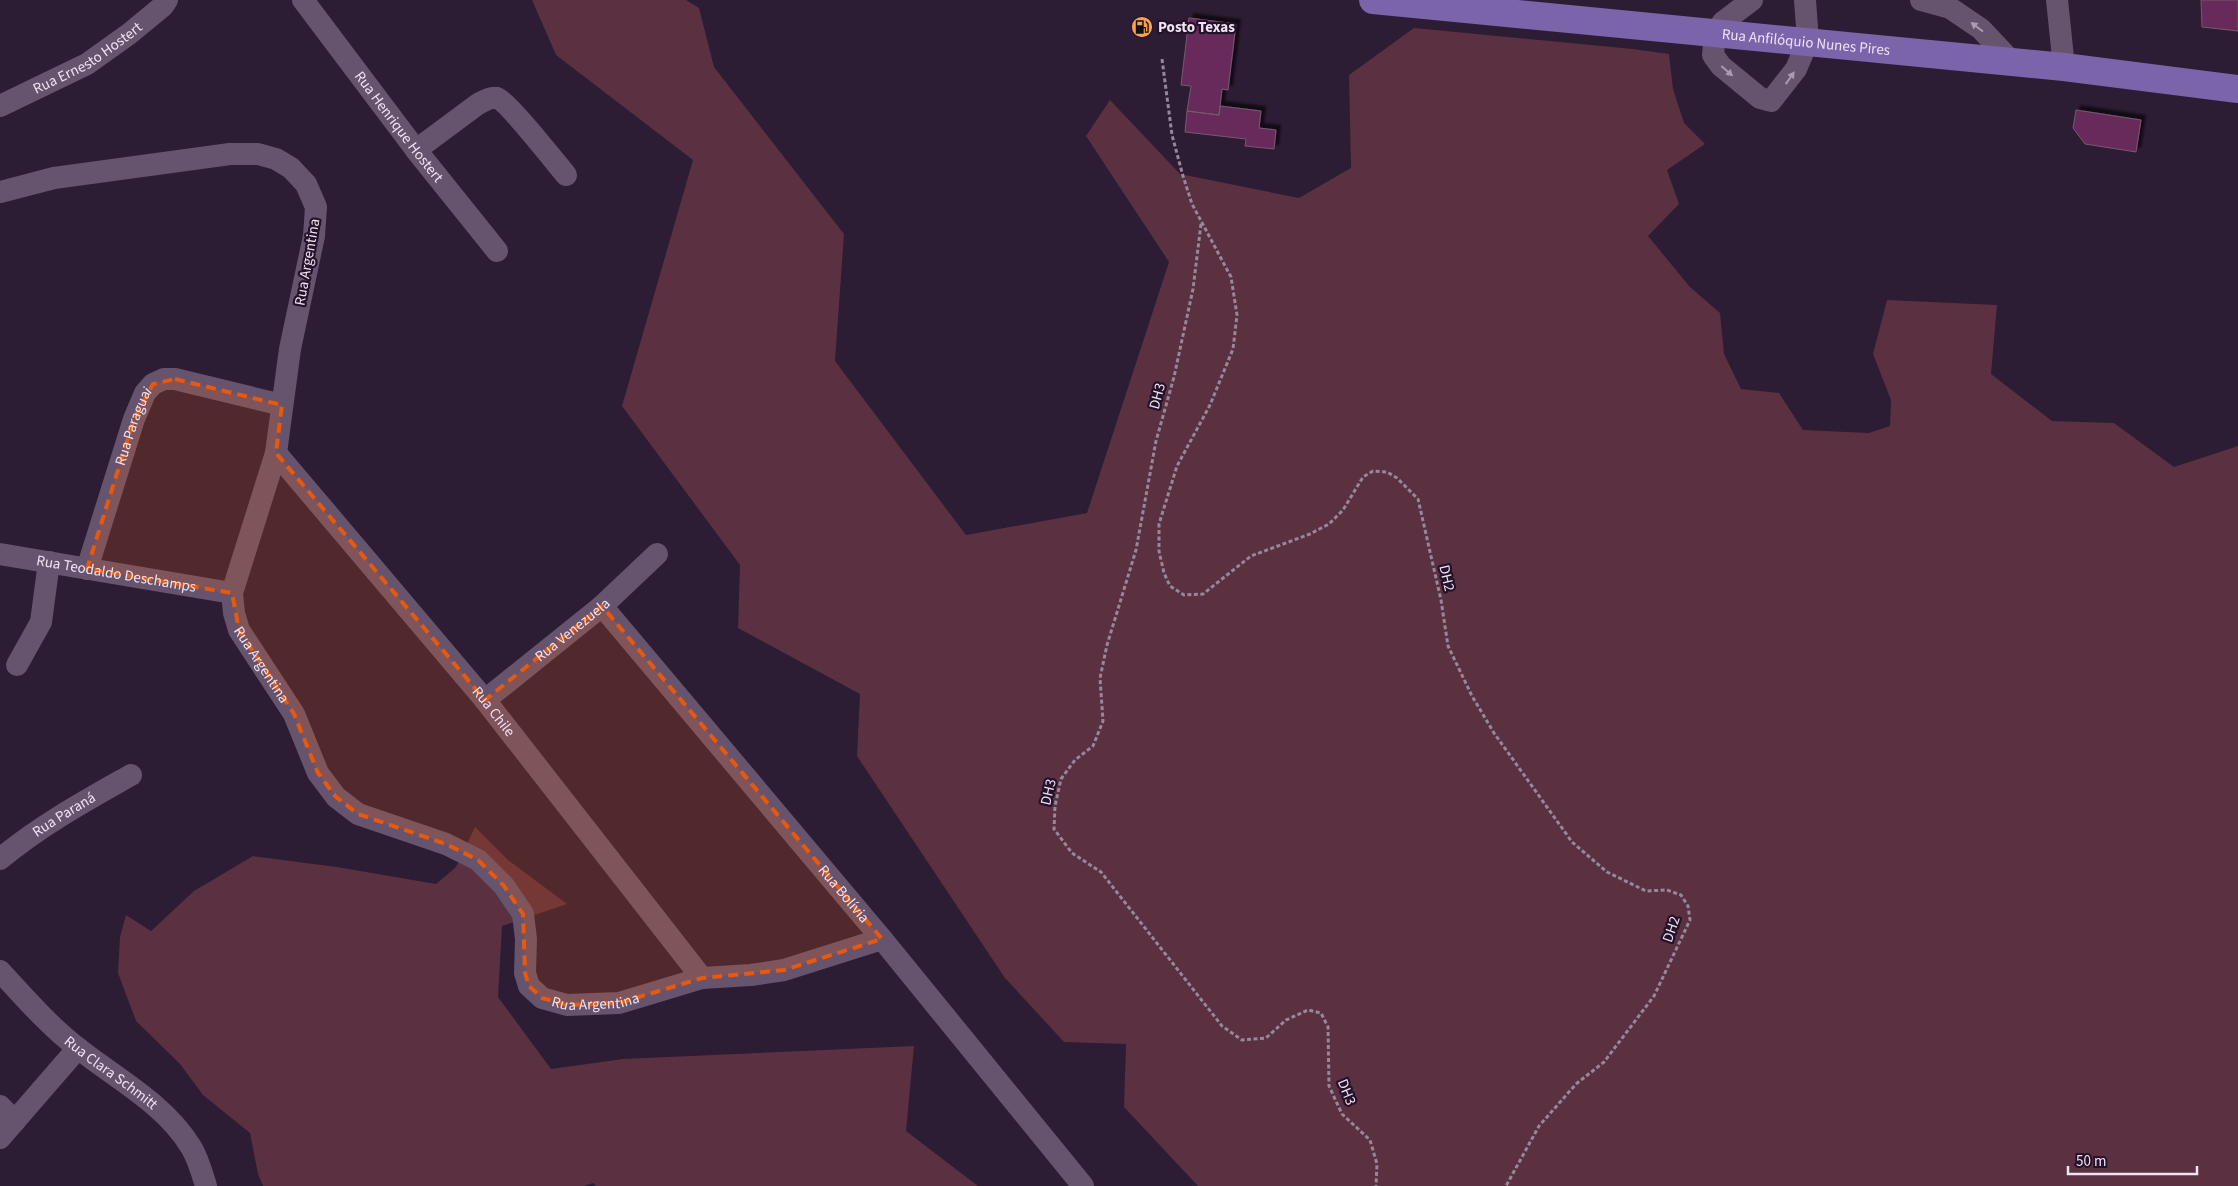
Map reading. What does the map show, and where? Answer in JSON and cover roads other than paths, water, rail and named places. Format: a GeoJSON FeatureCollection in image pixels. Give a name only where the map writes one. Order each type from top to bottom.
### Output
{"type":"FeatureCollection","features":[{"type":"Feature","properties":{"kind":"main road","name":"Rua Anfilóquio Nunes Pires"},"geometry":{"type":"LineString","coordinates":[[1373,0],[2064,67],[2238,89]]}},
{"type":"Feature","properties":{"kind":"street","name":"Rua Ernesto Hostert"},"geometry":{"type":"LineString","coordinates":[[0,106],[87,64],[143,23],[163,6],[167,0]]}},
{"type":"Feature","properties":{"kind":"street","name":"Rua Henrique Hostert"},"geometry":{"type":"LineString","coordinates":[[303,0],[416,150],[497,251]]}},
{"type":"Feature","properties":{"kind":"street"},"geometry":{"type":"LineString","coordinates":[[1752,0],[1723,22],[1715,33],[1713,54],[1721,66],[1760,98],[1771,101],[1796,69],[1808,41],[1805,0]]}},
{"type":"Feature","properties":{"kind":"street"},"geometry":{"type":"LineString","coordinates":[[1921,0],[1950,8],[1981,30],[2012,62]]}},
{"type":"Feature","properties":{"kind":"street"},"geometry":{"type":"LineString","coordinates":[[2057,0],[2064,67]]}},
{"type":"Feature","properties":{"kind":"street"},"geometry":{"type":"LineString","coordinates":[[416,150],[478,104],[487,99],[496,98],[508,107],[566,175]]}},
{"type":"Feature","properties":{"kind":"street","name":"Rua Argentina"},"geometry":{"type":"LineString","coordinates":[[0,192],[54,178],[230,154],[258,154],[276,159],[291,168],[306,184],[316,207],[314,236],[290,349],[276,453],[232,593],[234,613],[239,630],[294,714],[318,773],[336,796],[358,814],[446,844],[478,860],[504,886],[523,914],[526,940],[525,973],[529,986],[542,998],[567,1005],[619,1003],[702,978],[751,975],[784,970],[882,939]]}},
{"type":"Feature","properties":{"kind":"street","name":"Rua Paraguai"},"geometry":{"type":"LineString","coordinates":[[88,569],[134,419],[145,393],[154,384],[164,379],[175,379],[282,405]]}},
{"type":"Feature","properties":{"kind":"street","name":"Rua Chile"},"geometry":{"type":"LineString","coordinates":[[276,453],[485,700],[702,978]]}},
{"type":"Feature","properties":{"kind":"street","name":"Rua Teodaldo Deschamps"},"geometry":{"type":"LineString","coordinates":[[0,554],[232,593]]}},
{"type":"Feature","properties":{"kind":"street","name":"Rua Venezuela"},"geometry":{"type":"LineString","coordinates":[[485,700],[602,606],[657,554]]}},
{"type":"Feature","properties":{"kind":"street"},"geometry":{"type":"LineString","coordinates":[[17,666],[40,622],[48,562]]}},
{"type":"Feature","properties":{"kind":"street","name":"Rua Bolívia"},"geometry":{"type":"LineString","coordinates":[[602,606],[882,939],[1083,1186]]}},
{"type":"Feature","properties":{"kind":"street","name":"Rua Paraná"},"geometry":{"type":"LineString","coordinates":[[0,859],[30,835],[62,814],[131,775]]}},
{"type":"Feature","properties":{"kind":"street","name":"Rua Clara Schmitt"},"geometry":{"type":"LineString","coordinates":[[0,971],[48,1022],[78,1048],[156,1107],[175,1126],[191,1147],[206,1186]]}},
{"type":"Feature","properties":{"kind":"street"},"geometry":{"type":"LineString","coordinates":[[0,1138],[8,1113],[78,1048]]}},
{"type":"Feature","properties":{"kind":"place","name":"Posto Texas"},"geometry":{"type":"Point","coordinates":[1142,27]}}]}
